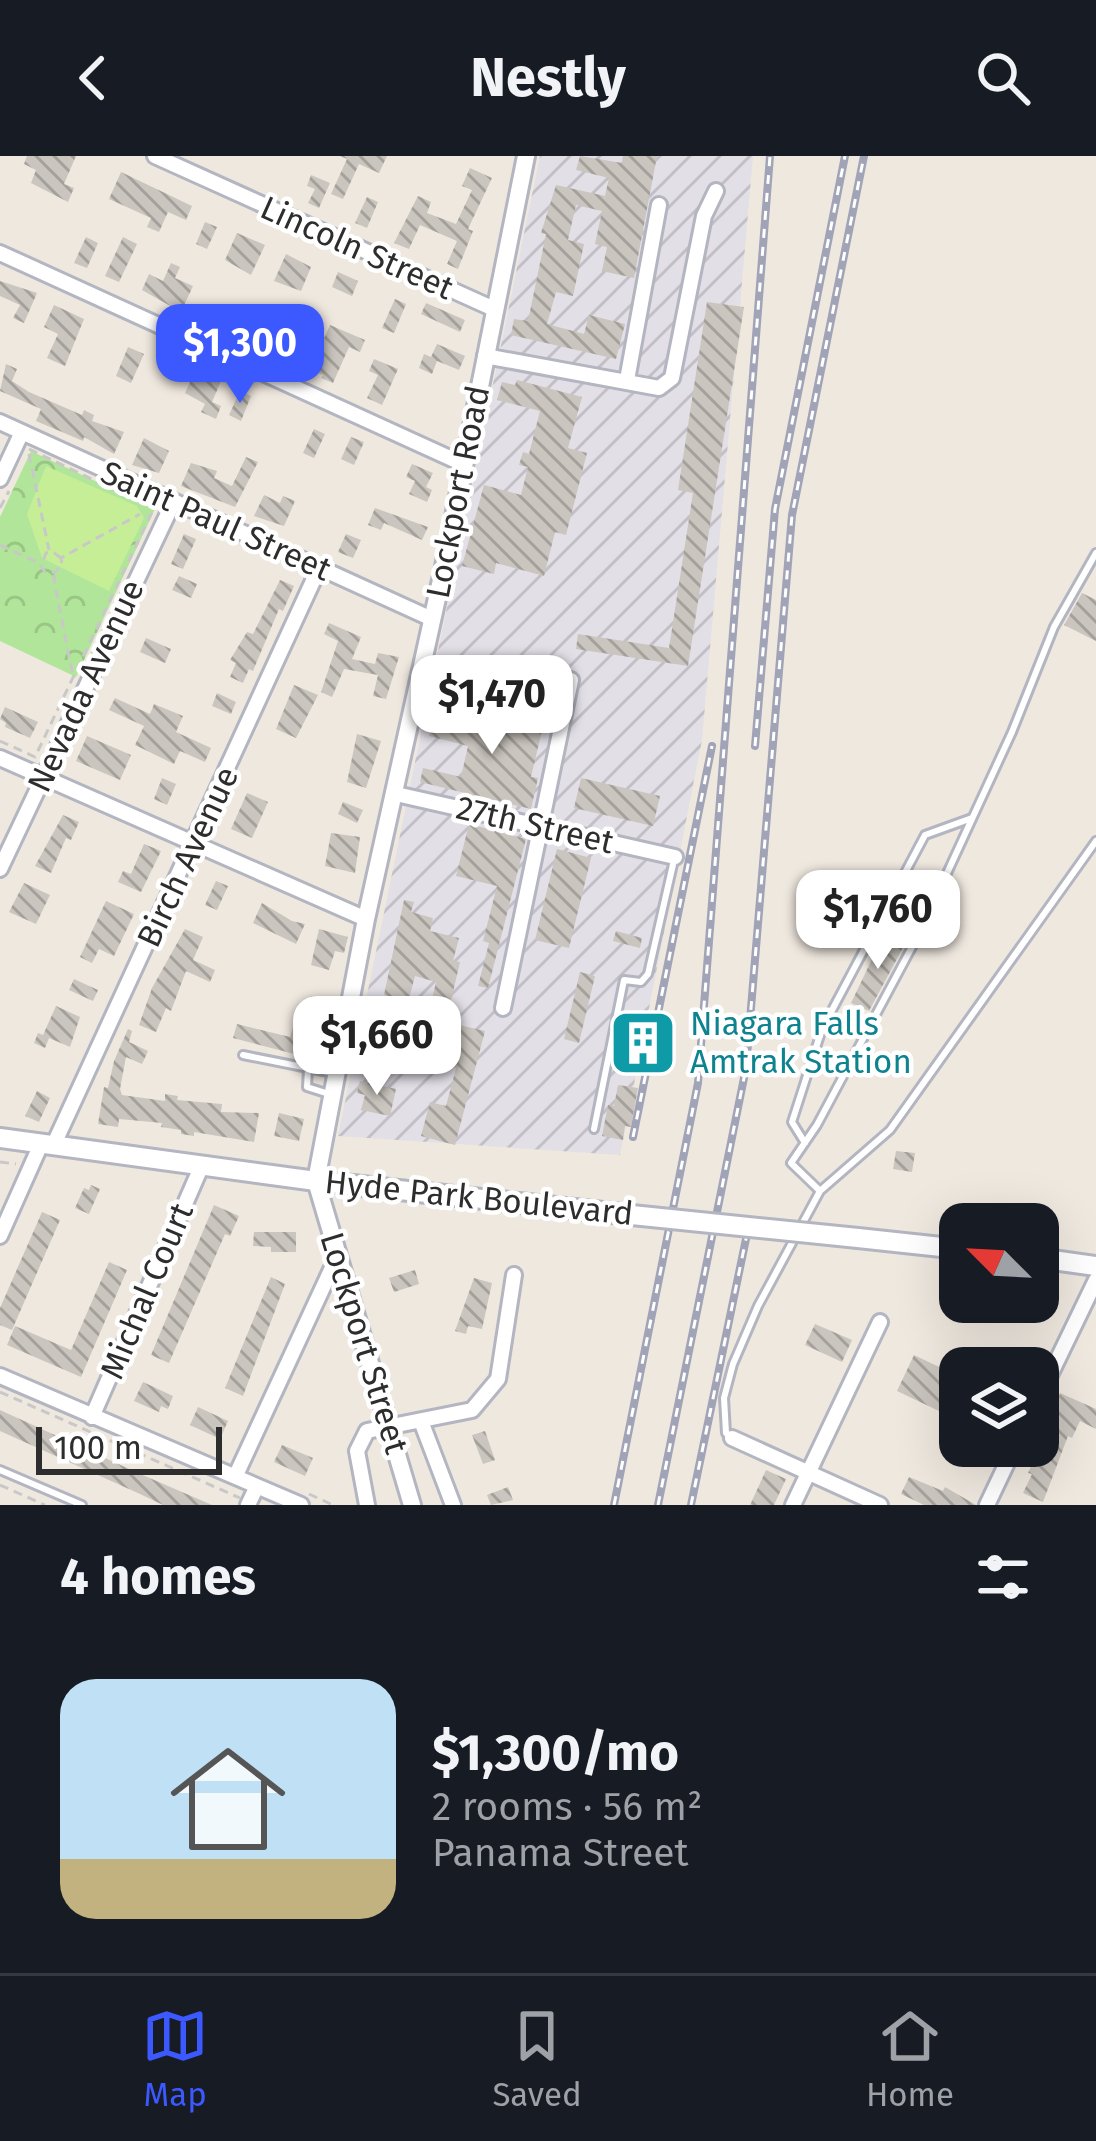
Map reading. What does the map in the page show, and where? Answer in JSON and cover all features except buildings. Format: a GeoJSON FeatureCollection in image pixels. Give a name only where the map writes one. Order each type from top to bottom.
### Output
{"type":"FeatureCollection","features":[{"type":"Feature","properties":{"kind":"main road","name":"Hyde Park Boulevard"},"geometry":{"type":"LineString","coordinates":[[0,1138],[316,1180],[939,1247]]}},
{"type":"Feature","properties":{"kind":"main road"},"geometry":{"type":"LineString","coordinates":[[1059,1261],[1096,1266]]}},
{"type":"Feature","properties":{"kind":"street","name":"Lincoln Street"},"geometry":{"type":"LineString","coordinates":[[155,156],[494,309]]}},
{"type":"Feature","properties":{"kind":"street","name":"Lockport Road"},"geometry":{"type":"LineString","coordinates":[[316,1180],[526,156]]}},
{"type":"Feature","properties":{"kind":"street"},"geometry":{"type":"LineString","coordinates":[[485,356],[658,388],[672,379],[704,216],[716,191]]}},
{"type":"Feature","properties":{"kind":"street"},"geometry":{"type":"LineString","coordinates":[[627,380],[659,205]]}},
{"type":"Feature","properties":{"kind":"street"},"geometry":{"type":"LineString","coordinates":[[0,253],[463,464]]}},
{"type":"Feature","properties":{"kind":"street","name":"Saint Paul Street"},"geometry":{"type":"LineString","coordinates":[[0,422],[160,507],[319,568],[432,620]]}},
{"type":"Feature","properties":{"kind":"street"},"geometry":{"type":"LineString","coordinates":[[0,479],[22,432]]}},
{"type":"Feature","properties":{"kind":"street","name":"Nevada Avenue"},"geometry":{"type":"LineString","coordinates":[[0,869],[160,507]]}},
{"type":"Feature","properties":{"kind":"street","name":"Birch Avenue"},"geometry":{"type":"LineString","coordinates":[[0,1236],[195,844],[319,568]]}},
{"type":"Feature","properties":{"kind":"street"},"geometry":{"type":"LineString","coordinates":[[503,1008],[571,680]]}},
{"type":"Feature","properties":{"kind":"street"},"geometry":{"type":"LineString","coordinates":[[0,758],[366,920]]}},
{"type":"Feature","properties":{"kind":"street","name":"27th Street"},"geometry":{"type":"LineString","coordinates":[[395,794],[675,857]]}},
{"type":"Feature","properties":{"kind":"street","name":"Michal Court"},"geometry":{"type":"LineString","coordinates":[[92,1417],[202,1165]]}},
{"type":"Feature","properties":{"kind":"street","name":"Lockport Street"},"geometry":{"type":"LineString","coordinates":[[316,1180],[412,1505]]}},
{"type":"Feature","properties":{"kind":"street"},"geometry":{"type":"LineString","coordinates":[[236,1475],[338,1257]]}},
{"type":"Feature","properties":{"kind":"street"},"geometry":{"type":"LineString","coordinates":[[367,1505],[357,1450],[367,1431],[472,1410],[497,1379],[514,1275]]}},
{"type":"Feature","properties":{"kind":"street"},"geometry":{"type":"LineString","coordinates":[[1059,1357],[1096,1280]]}},
{"type":"Feature","properties":{"kind":"street"},"geometry":{"type":"LineString","coordinates":[[793,1505],[880,1322]]}},
{"type":"Feature","properties":{"kind":"street"},"geometry":{"type":"LineString","coordinates":[[0,1376],[302,1505]]}},
{"type":"Feature","properties":{"kind":"street","name":"Lockport Street"},"geometry":{"type":"LineString","coordinates":[[421,1421],[453,1505]]}},
{"type":"Feature","properties":{"kind":"street"},"geometry":{"type":"LineString","coordinates":[[732,1438],[880,1505]]}},
{"type":"Feature","properties":{"kind":"street"},"geometry":{"type":"LineString","coordinates":[[987,1505],[1006,1467]]}},
{"type":"Feature","properties":{"kind":"street"},"geometry":{"type":"LineString","coordinates":[[249,1503],[257,1486]]}},
{"type":"Feature","properties":{"kind":"lane"},"geometry":{"type":"LineString","coordinates":[[820,1191],[791,1163],[920,932],[1054,627],[1096,553]]}},
{"type":"Feature","properties":{"kind":"lane"},"geometry":{"type":"LineString","coordinates":[[805,1143],[792,1122],[822,1029],[879,917],[925,835],[972,818]]}},
{"type":"Feature","properties":{"kind":"lane"},"geometry":{"type":"LineString","coordinates":[[732,1438],[726,1432],[724,1398],[733,1364],[758,1306],[820,1191],[890,1130],[1096,841]]}},
{"type":"Feature","properties":{"kind":"lane"},"geometry":{"type":"LineString","coordinates":[[594,1129],[624,980],[641,982],[648,974],[675,857]]}},
{"type":"Feature","properties":{"kind":"lane"},"geometry":{"type":"LineString","coordinates":[[243,1055],[336,1074]]}},
{"type":"Feature","properties":{"kind":"lane"},"geometry":{"type":"LineString","coordinates":[[308,1068],[307,1087],[332,1095]]}},
{"type":"Feature","properties":{"kind":"lane"},"geometry":{"type":"LineString","coordinates":[[0,1470],[82,1505]]}},
{"type":"Feature","properties":{"kind":"path"},"geometry":{"type":"LineString","coordinates":[[0,741],[35,757],[160,507],[29,450],[50,552],[61,558]]}},
{"type":"Feature","properties":{"kind":"path"},"geometry":{"type":"LineString","coordinates":[[61,558],[140,514]]}},
{"type":"Feature","properties":{"kind":"path"},"geometry":{"type":"LineString","coordinates":[[0,545],[41,564],[45,572],[60,568],[61,558]]}},
{"type":"Feature","properties":{"kind":"path"},"geometry":{"type":"LineString","coordinates":[[41,564],[50,552]]}},
{"type":"Feature","properties":{"kind":"path"},"geometry":{"type":"LineString","coordinates":[[52,573],[74,678]]}},
{"type":"Feature","properties":{"kind":"path"},"geometry":{"type":"LineString","coordinates":[[0,1392],[249,1503]]}},
{"type":"Feature","properties":{"kind":"path"},"geometry":{"type":"LineString","coordinates":[[0,1486],[45,1505]]}},
{"type":"Feature","properties":{"kind":"shaded area"},"geometry":{"type":"Polygon","coordinates":[[[540,156],[753,156],[702,740],[620,1155],[338,1136],[540,156]]]}},
{"type":"Feature","properties":{"kind":"green space"},"geometry":{"type":"Polygon","coordinates":[[[31,451],[155,509],[76,677],[0,641],[0,517],[31,451]]]}},
{"type":"Feature","properties":{"kind":"green space"},"geometry":{"type":"Polygon","coordinates":[[[46,466],[137,506],[144,518],[109,591],[42,558],[27,514],[46,466]]]}},
{"type":"Feature","properties":{"kind":"railway"},"geometry":{"type":"LineString","coordinates":[[614,1505],[698,1083],[770,156]]}},
{"type":"Feature","properties":{"kind":"railway"},"geometry":{"type":"LineString","coordinates":[[755,746],[775,509],[845,156]]}},
{"type":"Feature","properties":{"kind":"railway"},"geometry":{"type":"LineString","coordinates":[[658,1505],[746,1068],[792,515],[864,156]]}},
{"type":"Feature","properties":{"kind":"railway"},"geometry":{"type":"LineString","coordinates":[[633,1137],[712,746]]}},
{"type":"Feature","properties":{"kind":"railway"},"geometry":{"type":"LineString","coordinates":[[691,1505],[747,1234]]}},
{"type":"Feature","properties":{"kind":"place","name":"Niagara Falls Amtrak Station"},"geometry":{"type":"Point","coordinates":[643,1043]}}]}
